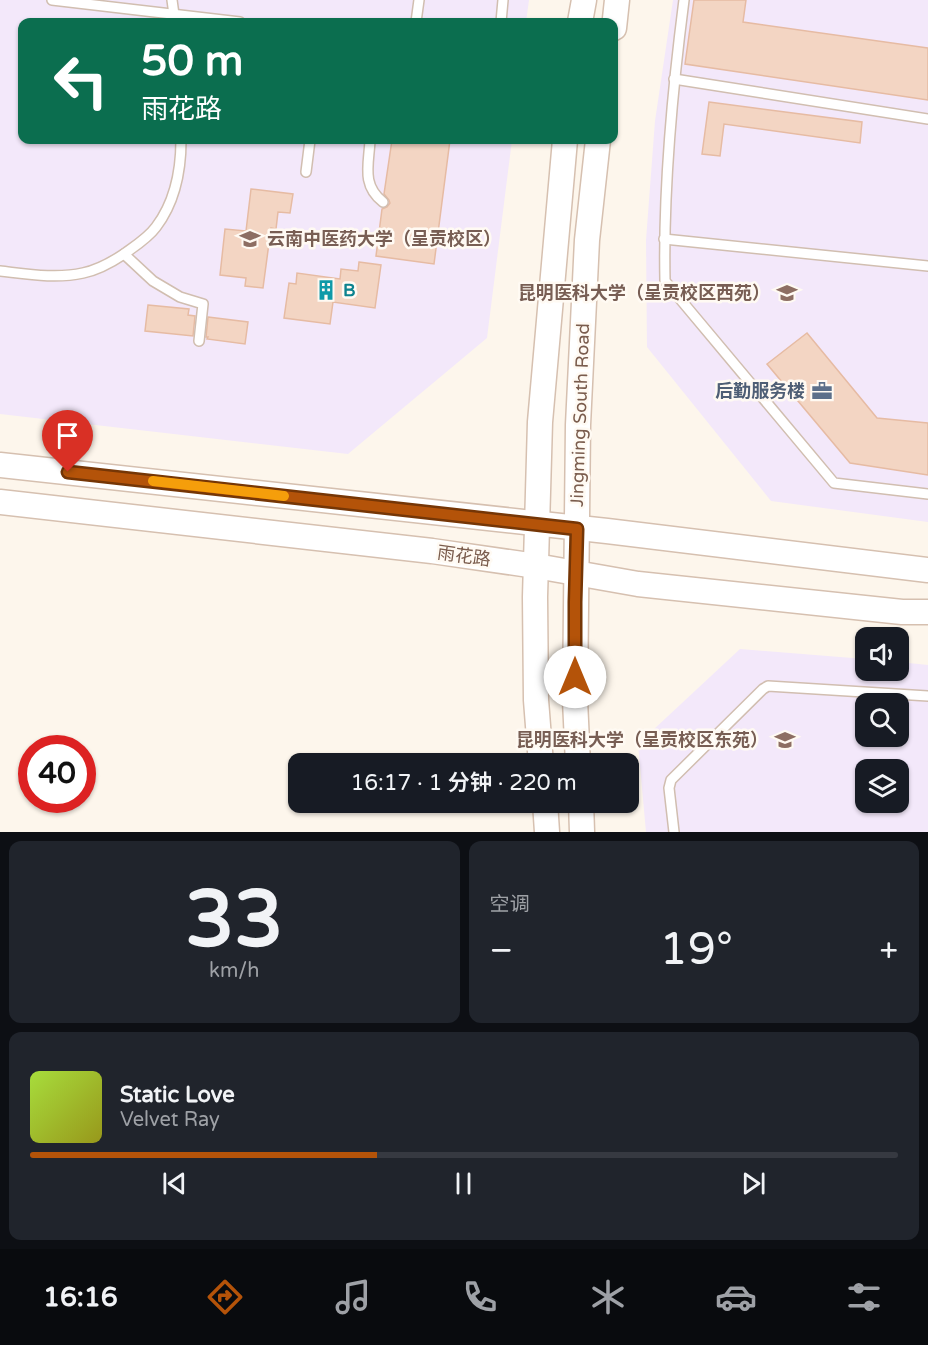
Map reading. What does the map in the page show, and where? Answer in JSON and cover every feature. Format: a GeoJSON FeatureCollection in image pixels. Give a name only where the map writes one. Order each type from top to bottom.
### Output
{"type":"FeatureCollection","features":[{"type":"Feature","properties":{"kind":"street"},"geometry":{"type":"LineString","coordinates":[[581,18],[584,0]]}},
{"type":"Feature","properties":{"kind":"street"},"geometry":{"type":"LineString","coordinates":[[615,18],[617,0]]}},
{"type":"Feature","properties":{"kind":"street","name":"Jingming South Road"},"geometry":{"type":"LineString","coordinates":[[540,753],[536,700],[535,597],[540,422],[565,144]]}},
{"type":"Feature","properties":{"kind":"street","name":"Jingming South Road"},"geometry":{"type":"LineString","coordinates":[[577,753],[575,700],[578,425],[587,240],[598,144]]}},
{"type":"Feature","properties":{"kind":"street"},"geometry":{"type":"LineString","coordinates":[[0,465],[928,570]]}},
{"type":"Feature","properties":{"kind":"street","name":"雨花路"},"geometry":{"type":"LineString","coordinates":[[0,502],[432,551],[638,584],[903,612],[928,612]]}},
{"type":"Feature","properties":{"kind":"street"},"geometry":{"type":"LineString","coordinates":[[546,813],[547,832]]}},
{"type":"Feature","properties":{"kind":"street"},"geometry":{"type":"LineString","coordinates":[[581,813],[582,832]]}},
{"type":"Feature","properties":{"kind":"lane"},"geometry":{"type":"LineString","coordinates":[[52,0],[175,18],[172,0]]}},
{"type":"Feature","properties":{"kind":"lane"},"geometry":{"type":"LineString","coordinates":[[417,18],[419,0]]}},
{"type":"Feature","properties":{"kind":"lane"},"geometry":{"type":"LineString","coordinates":[[501,18],[503,0]]}},
{"type":"Feature","properties":{"kind":"lane"},"geometry":{"type":"LineString","coordinates":[[684,0],[674,79],[664,239],[665,281],[834,483],[928,494]]}},
{"type":"Feature","properties":{"kind":"lane"},"geometry":{"type":"LineString","coordinates":[[674,79],[928,119]]}},
{"type":"Feature","properties":{"kind":"lane"},"geometry":{"type":"LineString","coordinates":[[0,271],[50,276],[83,273],[114,262],[156,228],[172,200],[179,172],[181,144]]}},
{"type":"Feature","properties":{"kind":"lane"},"geometry":{"type":"LineString","coordinates":[[306,172],[310,144]]}},
{"type":"Feature","properties":{"kind":"lane"},"geometry":{"type":"LineString","coordinates":[[370,144],[369,186],[383,202]]}},
{"type":"Feature","properties":{"kind":"lane"},"geometry":{"type":"LineString","coordinates":[[664,239],[928,266]]}},
{"type":"Feature","properties":{"kind":"lane"},"geometry":{"type":"LineString","coordinates":[[124,254],[153,281],[180,297],[203,304],[199,341]]}},
{"type":"Feature","properties":{"kind":"lane"},"geometry":{"type":"LineString","coordinates":[[674,832],[669,788],[671,780],[768,686],[928,696]]}},
{"type":"Feature","properties":{"kind":"shaded area","name":"云南中医药大学（呈贡校区）"},"geometry":{"type":"Polygon","coordinates":[[[0,0],[529,0],[527,18],[18,18],[18,144],[511,144],[487,338],[348,454],[0,414],[0,0]]]}},
{"type":"Feature","properties":{"kind":"shaded area","name":"昆明医科大学（呈贡校区西苑）"},"geometry":{"type":"Polygon","coordinates":[[[673,0],[928,0],[928,522],[771,501],[647,347],[646,240],[655,121],[673,0]]]}},
{"type":"Feature","properties":{"kind":"shaded area","name":"昆明医科大学（呈贡校区东苑）"},"geometry":{"type":"Polygon","coordinates":[[[740,649],[855,658],[855,681],[909,681],[909,663],[928,665],[928,832],[646,832],[638,744],[740,649]]]}},
{"type":"Feature","properties":{"kind":"building"},"geometry":{"type":"Polygon","coordinates":[[[694,0],[746,0],[743,22],[928,48],[928,100],[685,64],[694,0]]]}},
{"type":"Feature","properties":{"kind":"building"},"geometry":{"type":"Polygon","coordinates":[[[709,102],[862,122],[860,143],[724,124],[720,156],[702,154],[709,102]]]}},
{"type":"Feature","properties":{"kind":"building"},"geometry":{"type":"Polygon","coordinates":[[[391,144],[449,144],[434,264],[376,256],[382,209],[390,203],[384,194],[391,144]]]}},
{"type":"Feature","properties":{"kind":"building"},"geometry":{"type":"Polygon","coordinates":[[[251,189],[293,194],[290,213],[278,212],[276,229],[271,228],[263,288],[245,286],[246,278],[220,275],[225,229],[246,231],[251,189]]]}},
{"type":"Feature","properties":{"kind":"building","name":"B"},"geometry":{"type":"Polygon","coordinates":[[[359,262],[381,265],[375,308],[333,302],[330,324],[284,318],[289,283],[296,284],[297,273],[340,279],[341,269],[358,271],[359,262]]]}},
{"type":"Feature","properties":{"kind":"building"},"geometry":{"type":"Polygon","coordinates":[[[148,305],[189,309],[188,315],[195,316],[193,336],[145,331],[148,305]]]}},
{"type":"Feature","properties":{"kind":"building"},"geometry":{"type":"Polygon","coordinates":[[[208,317],[248,322],[245,344],[207,339],[208,317]]]}},
{"type":"Feature","properties":{"kind":"building","name":"后勤服务楼"},"geometry":{"type":"Polygon","coordinates":[[[807,333],[877,418],[928,423],[928,475],[850,463],[767,364],[807,333]]]}},
{"type":"Feature","properties":{"kind":"slow traffic"},"geometry":{"type":"LineString","coordinates":[[153,481],[284,496]]}},
{"type":"Feature","properties":{"kind":"place","name":"云南中医药大学（呈贡校区）"},"geometry":{"type":"Point","coordinates":[250,239]}},
{"type":"Feature","properties":{"kind":"place","name":"B"},"geometry":{"type":"Point","coordinates":[326,290]}},
{"type":"Feature","properties":{"kind":"place","name":"昆明医科大学（呈贡校区西苑）"},"geometry":{"type":"Point","coordinates":[787,293]}},
{"type":"Feature","properties":{"kind":"place","name":"后勤服务楼"},"geometry":{"type":"Point","coordinates":[822,391]}},
{"type":"Feature","properties":{"kind":"place","name":"昆明医科大学（呈贡校区东苑）"},"geometry":{"type":"Point","coordinates":[785,740]}},
{"type":"Feature","properties":{"kind":"route"},"geometry":{"type":"LineString","coordinates":[[68,472],[577,529],[575,677]]}}]}
